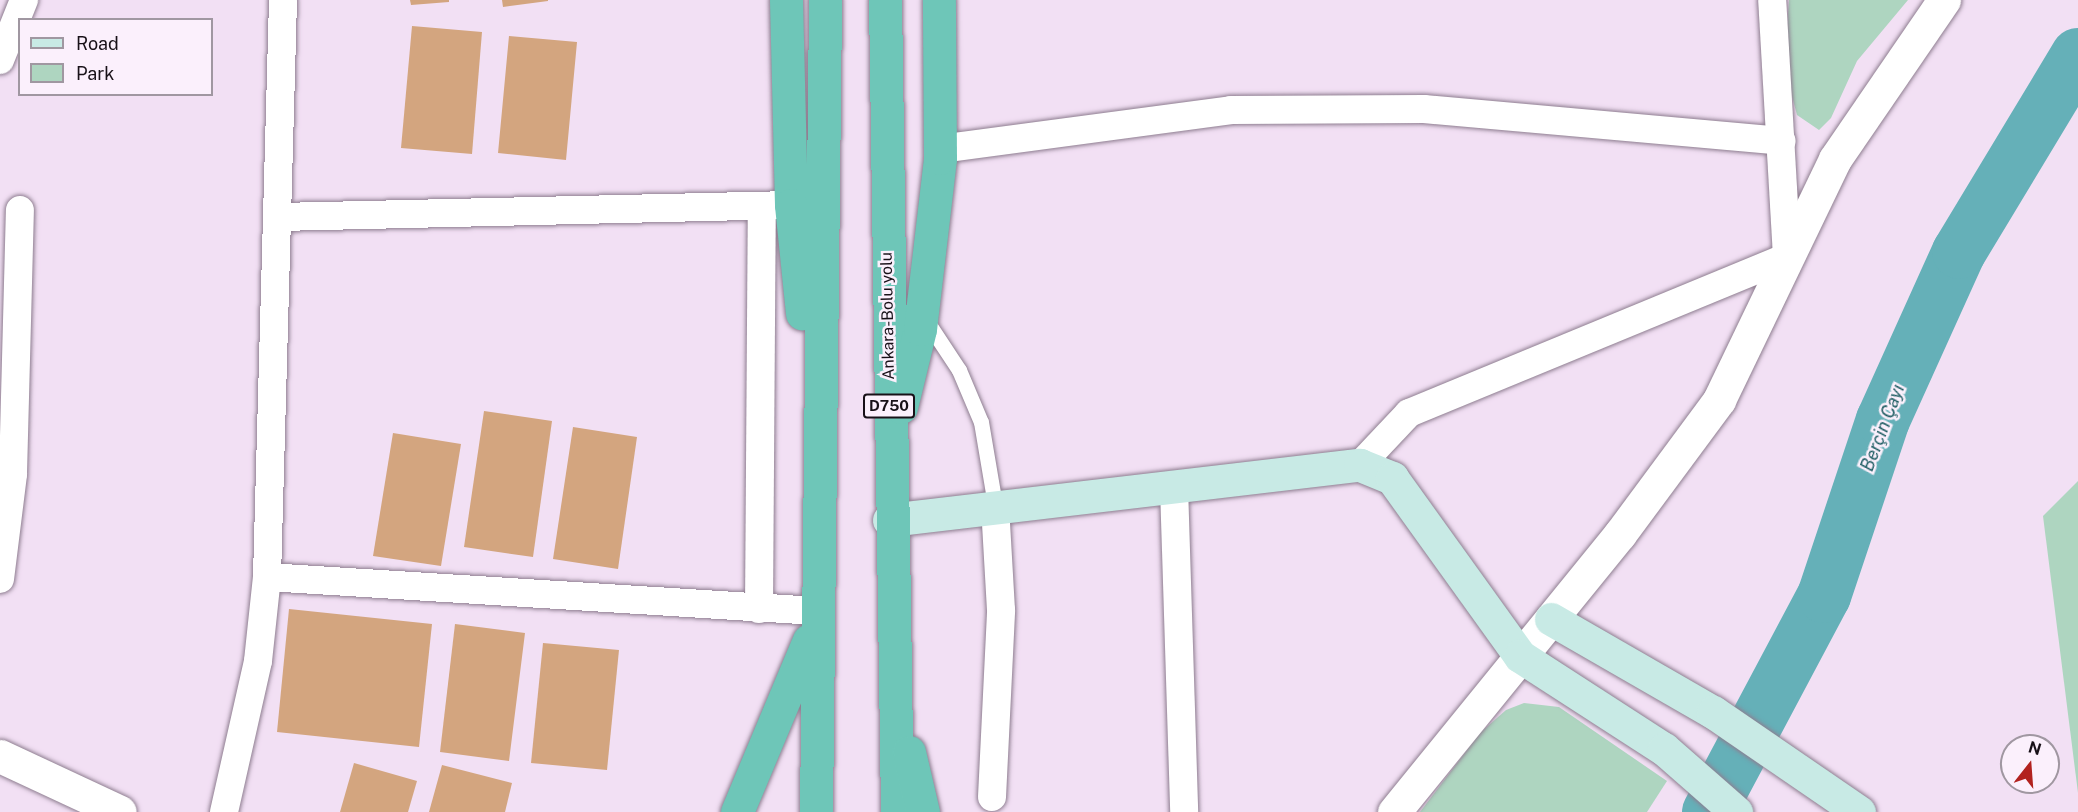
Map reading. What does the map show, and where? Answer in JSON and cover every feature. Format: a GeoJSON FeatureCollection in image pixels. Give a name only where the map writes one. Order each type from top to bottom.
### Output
{"type":"FeatureCollection","features":[{"type":"Feature","properties":{"kind":"highway"},"geometry":{"type":"LineString","coordinates":[[786,0],[776,206],[817,457]]}},
{"type":"Feature","properties":{"kind":"highway"},"geometry":{"type":"LineString","coordinates":[[816,812],[817,457],[825,0]]}},
{"type":"Feature","properties":{"kind":"highway","name":"Ankara-Bolu yolu"},"geometry":{"type":"LineString","coordinates":[[885,0],[889,520],[897,812]]}},
{"type":"Feature","properties":{"kind":"highway"},"geometry":{"type":"LineString","coordinates":[[890,456],[922,313],[940,148],[939,0]]}},
{"type":"Feature","properties":{"kind":"highway"},"geometry":{"type":"LineString","coordinates":[[737,812],[816,616]]}},
{"type":"Feature","properties":{"kind":"highway"},"geometry":{"type":"LineString","coordinates":[[893,682],[923,812]]}},
{"type":"Feature","properties":{"kind":"highway"},"geometry":{"type":"LineString","coordinates":[[803,812],[816,744]]}},
{"type":"Feature","properties":{"kind":"main road"},"geometry":{"type":"LineString","coordinates":[[889,520],[995,505],[1360,465],[1392,478],[1520,656],[1664,749],[1736,812]]}},
{"type":"Feature","properties":{"kind":"main road"},"geometry":{"type":"LineString","coordinates":[[1551,619],[1713,712],[1859,812]]}},
{"type":"Feature","properties":{"kind":"street"},"geometry":{"type":"LineString","coordinates":[[0,60],[24,0]]}},
{"type":"Feature","properties":{"kind":"street"},"geometry":{"type":"LineString","coordinates":[[224,812],[258,661],[267,577],[279,217],[283,0]]}},
{"type":"Feature","properties":{"kind":"street"},"geometry":{"type":"LineString","coordinates":[[1772,0],[1787,257]]}},
{"type":"Feature","properties":{"kind":"street"},"geometry":{"type":"LineString","coordinates":[[1394,812],[1551,619],[1719,400],[1835,159],[1944,0]]}},
{"type":"Feature","properties":{"kind":"street"},"geometry":{"type":"LineString","coordinates":[[940,148],[1231,110],[1424,109],[1782,141]]}},
{"type":"Feature","properties":{"kind":"street"},"geometry":{"type":"LineString","coordinates":[[279,217],[776,206],[759,609]]}},
{"type":"Feature","properties":{"kind":"street"},"geometry":{"type":"LineString","coordinates":[[0,579],[13,474],[20,210]]}},
{"type":"Feature","properties":{"kind":"street"},"geometry":{"type":"LineString","coordinates":[[1360,465],[1409,413],[1787,257]]}},
{"type":"Feature","properties":{"kind":"street"},"geometry":{"type":"LineString","coordinates":[[1174,487],[1184,812]]}},
{"type":"Feature","properties":{"kind":"street"},"geometry":{"type":"LineString","coordinates":[[992,797],[1001,610],[995,505]]}},
{"type":"Feature","properties":{"kind":"street"},"geometry":{"type":"LineString","coordinates":[[267,577],[759,609],[816,616]]}},
{"type":"Feature","properties":{"kind":"street"},"geometry":{"type":"LineString","coordinates":[[0,756],[120,812]]}},
{"type":"Feature","properties":{"kind":"lane"},"geometry":{"type":"LineString","coordinates":[[922,313],[959,370],[981,422],[995,505]]}},
{"type":"Feature","properties":{"kind":"green space"},"geometry":{"type":"Polygon","coordinates":[[[1789,0],[1908,0],[1857,61],[1831,118],[1819,130],[1797,115],[1784,66],[1789,0]]]}},
{"type":"Feature","properties":{"kind":"green space"},"geometry":{"type":"Polygon","coordinates":[[[2078,481],[2078,793],[2043,516],[2078,481]]]}},
{"type":"Feature","properties":{"kind":"green space"},"geometry":{"type":"Polygon","coordinates":[[[1524,703],[1559,707],[1667,781],[1647,812],[1420,812],[1480,733],[1506,710],[1524,703]]]}},
{"type":"Feature","properties":{"kind":"building"},"geometry":{"type":"Polygon","coordinates":[[[410,0],[449,0],[449,2],[411,5],[410,0]]]}},
{"type":"Feature","properties":{"kind":"building"},"geometry":{"type":"Polygon","coordinates":[[[502,0],[548,0],[548,1],[503,7],[502,0]]]}},
{"type":"Feature","properties":{"kind":"building"},"geometry":{"type":"Polygon","coordinates":[[[412,26],[482,32],[472,154],[401,148],[412,26]]]}},
{"type":"Feature","properties":{"kind":"building"},"geometry":{"type":"Polygon","coordinates":[[[509,36],[577,42],[566,160],[498,153],[509,36]]]}},
{"type":"Feature","properties":{"kind":"building"},"geometry":{"type":"Polygon","coordinates":[[[484,411],[552,421],[533,557],[464,547],[484,411]]]}},
{"type":"Feature","properties":{"kind":"building"},"geometry":{"type":"Polygon","coordinates":[[[573,427],[637,437],[618,569],[553,559],[573,427]]]}},
{"type":"Feature","properties":{"kind":"building"},"geometry":{"type":"Polygon","coordinates":[[[393,433],[461,444],[441,566],[373,556],[393,433]]]}},
{"type":"Feature","properties":{"kind":"building"},"geometry":{"type":"Polygon","coordinates":[[[289,609],[432,624],[419,747],[277,732],[289,609]]]}},
{"type":"Feature","properties":{"kind":"building"},"geometry":{"type":"Polygon","coordinates":[[[455,624],[525,633],[509,761],[440,752],[455,624]]]}},
{"type":"Feature","properties":{"kind":"building"},"geometry":{"type":"Polygon","coordinates":[[[543,643],[619,650],[607,770],[531,763],[543,643]]]}},
{"type":"Feature","properties":{"kind":"building"},"geometry":{"type":"Polygon","coordinates":[[[354,763],[417,781],[408,812],[340,812],[354,763]]]}},
{"type":"Feature","properties":{"kind":"building"},"geometry":{"type":"Polygon","coordinates":[[[442,765],[512,783],[505,812],[429,812],[442,765]]]}},
{"type":"Feature","properties":{"kind":"waterway","name":"Berçin Çayı"},"geometry":{"type":"LineString","coordinates":[[1709,812],[1824,596],[1883,420],[1959,252],[2078,55]]}}]}
